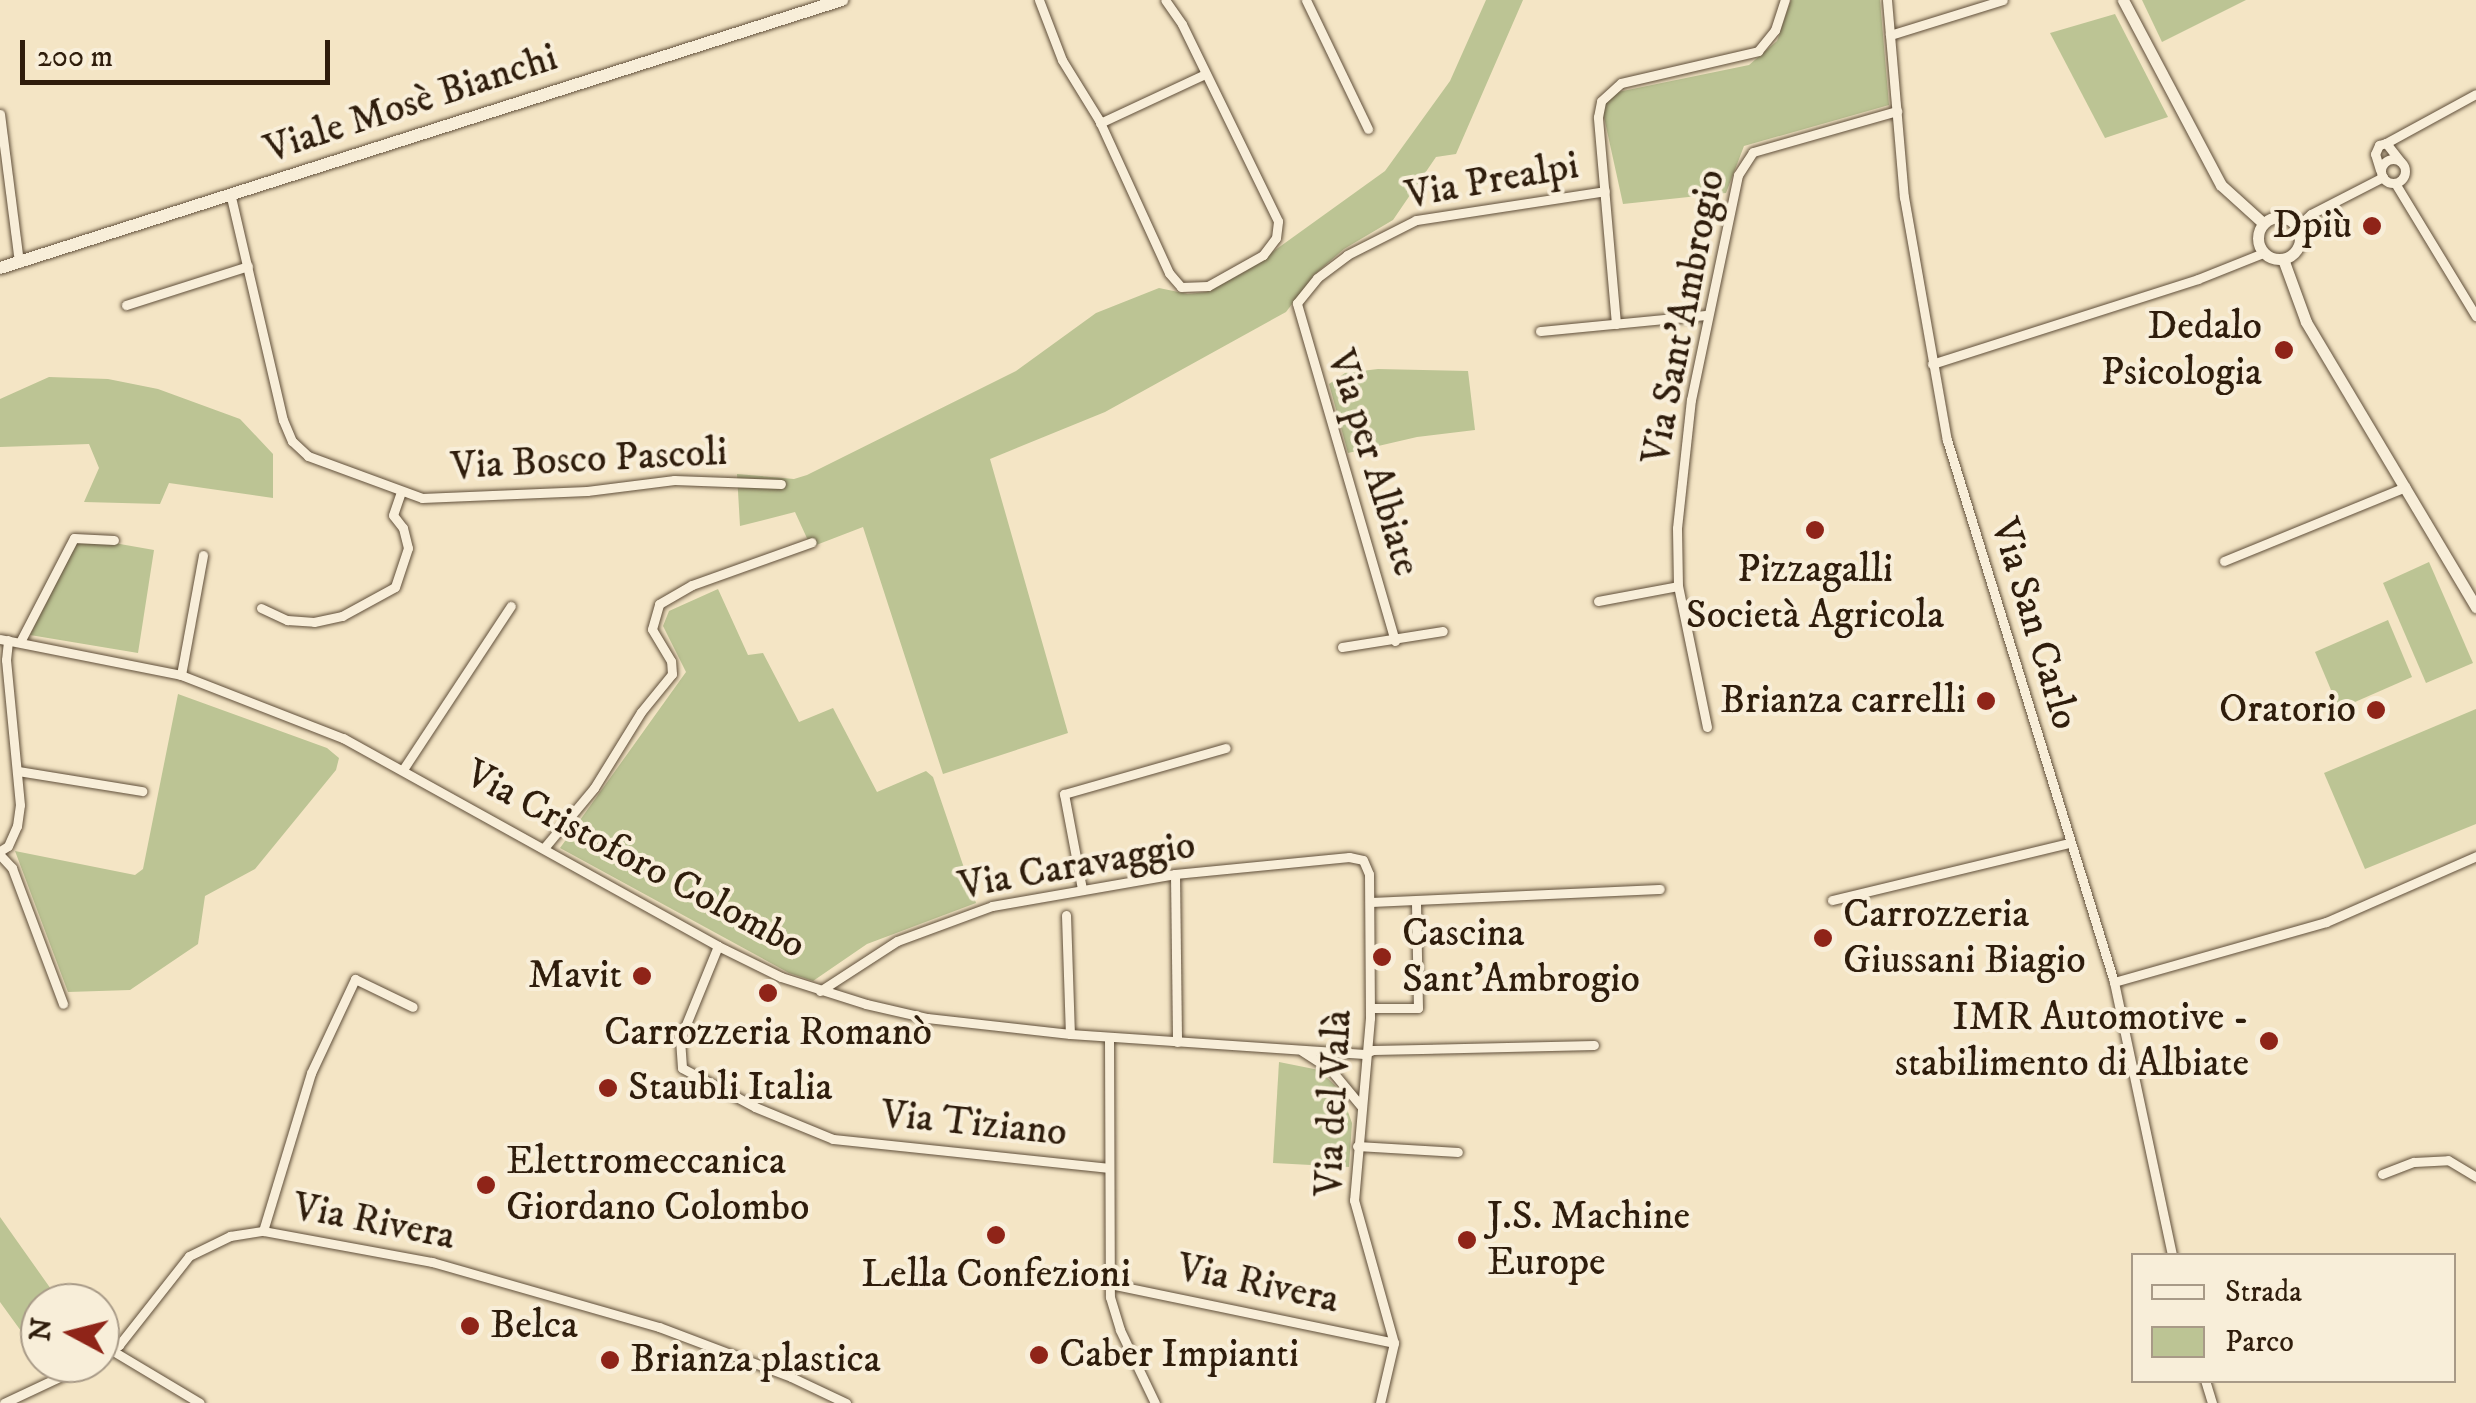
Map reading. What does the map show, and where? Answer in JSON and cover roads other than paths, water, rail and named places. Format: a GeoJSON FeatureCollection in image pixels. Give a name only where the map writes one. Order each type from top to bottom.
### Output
{"type":"FeatureCollection","features":[{"type":"Feature","properties":{"kind":"main road","name":"Viale Mosè Bianchi"},"geometry":{"type":"LineString","coordinates":[[0,268],[842,0]]}},
{"type":"Feature","properties":{"kind":"street"},"geometry":{"type":"LineString","coordinates":[[1039,0],[1062,60],[1100,123],[1170,273],[1181,287],[1208,286],[1262,255],[1276,238],[1278,221],[1165,0]]}},
{"type":"Feature","properties":{"kind":"street"},"geometry":{"type":"LineString","coordinates":[[1306,0],[1368,129]]}},
{"type":"Feature","properties":{"kind":"street"},"geometry":{"type":"LineString","coordinates":[[1616,324],[1601,101],[1622,83],[1758,51],[1775,30],[1785,0]]}},
{"type":"Feature","properties":{"kind":"street","name":"Via San Carlo"},"geometry":{"type":"LineString","coordinates":[[1887,0],[1904,197],[1948,440],[2114,982],[2171,1253]]}},
{"type":"Feature","properties":{"kind":"street"},"geometry":{"type":"LineString","coordinates":[[1890,35],[2003,0]]}},
{"type":"Feature","properties":{"kind":"street"},"geometry":{"type":"LineString","coordinates":[[2123,0],[2220,184],[2263,223]]}},
{"type":"Feature","properties":{"kind":"street"},"geometry":{"type":"LineString","coordinates":[[1100,123],[1205,74]]}},
{"type":"Feature","properties":{"kind":"street"},"geometry":{"type":"LineString","coordinates":[[2476,94],[2386,143],[2375,154],[2382,175],[2395,183],[2472,300],[2476,316]]}},
{"type":"Feature","properties":{"kind":"street","name":"Via Sant'Ambrogio"},"geometry":{"type":"LineString","coordinates":[[1678,586],[1682,473],[1706,316],[1744,160],[1753,152],[1897,111]]}},
{"type":"Feature","properties":{"kind":"street"},"geometry":{"type":"LineString","coordinates":[[0,114],[19,263]]}},
{"type":"Feature","properties":{"kind":"street"},"geometry":{"type":"LineString","coordinates":[[2386,143],[2405,172],[2395,183]]}},
{"type":"Feature","properties":{"kind":"street"},"geometry":{"type":"LineString","coordinates":[[2283,259],[2298,246],[2298,227],[2310,214],[2382,175],[2389,160],[2400,161]]}},
{"type":"Feature","properties":{"kind":"street","name":"Via Prealpi"},"geometry":{"type":"LineString","coordinates":[[1296,303],[1317,278],[1347,255],[1416,220],[1605,191]]}},
{"type":"Feature","properties":{"kind":"street","name":"Via Bosco Pascoli"},"geometry":{"type":"LineString","coordinates":[[231,196],[292,441],[308,456],[422,498],[587,491],[674,480],[781,484]]}},
{"type":"Feature","properties":{"kind":"street"},"geometry":{"type":"LineString","coordinates":[[2263,253],[2257,238],[2263,223],[2280,216],[2298,227]]}},
{"type":"Feature","properties":{"kind":"street"},"geometry":{"type":"LineString","coordinates":[[1932,364],[2198,278],[2263,253],[2283,259]]}},
{"type":"Feature","properties":{"kind":"street"},"geometry":{"type":"LineString","coordinates":[[2283,259],[2306,322],[2476,607]]}},
{"type":"Feature","properties":{"kind":"street"},"geometry":{"type":"LineString","coordinates":[[126,305],[248,266]]}},
{"type":"Feature","properties":{"kind":"street","name":"Via per Albiate"},"geometry":{"type":"LineString","coordinates":[[1296,303],[1395,640]]}},
{"type":"Feature","properties":{"kind":"street"},"geometry":{"type":"LineString","coordinates":[[1540,330],[1706,316]]}},
{"type":"Feature","properties":{"kind":"street"},"geometry":{"type":"LineString","coordinates":[[2224,561],[2405,487]]}},
{"type":"Feature","properties":{"kind":"street","name":"Via Bosco Pascoli"},"geometry":{"type":"LineString","coordinates":[[261,608],[288,620],[314,622],[342,616],[395,587],[408,548],[403,528],[393,515],[401,492]]}},
{"type":"Feature","properties":{"kind":"street"},"geometry":{"type":"LineString","coordinates":[[63,1004],[12,868],[0,853],[8,846],[17,826],[18,772],[6,660],[9,640],[74,538],[114,540]]}},
{"type":"Feature","properties":{"kind":"street"},"geometry":{"type":"LineString","coordinates":[[544,848],[594,788],[641,712],[672,674],[671,661],[652,629],[659,604],[718,575],[812,542]]}},
{"type":"Feature","properties":{"kind":"street"},"geometry":{"type":"LineString","coordinates":[[181,675],[203,555]]}},
{"type":"Feature","properties":{"kind":"street"},"geometry":{"type":"LineString","coordinates":[[1598,601],[1678,586],[1707,726]]}},
{"type":"Feature","properties":{"kind":"street"},"geometry":{"type":"LineString","coordinates":[[404,768],[511,606]]}},
{"type":"Feature","properties":{"kind":"street"},"geometry":{"type":"LineString","coordinates":[[1342,646],[1443,631]]}},
{"type":"Feature","properties":{"kind":"street","name":"Via Cristoforo Colombo"},"geometry":{"type":"LineString","coordinates":[[9,640],[181,675],[343,738],[404,768],[718,946],[820,991],[916,1016],[1070,1034],[1364,1054]]}},
{"type":"Feature","properties":{"kind":"street"},"geometry":{"type":"LineString","coordinates":[[1082,889],[1064,794],[1226,748]]}},
{"type":"Feature","properties":{"kind":"street"},"geometry":{"type":"LineString","coordinates":[[18,772],[142,792]]}},
{"type":"Feature","properties":{"kind":"street"},"geometry":{"type":"LineString","coordinates":[[1832,900],[2070,843]]}},
{"type":"Feature","properties":{"kind":"street"},"geometry":{"type":"LineString","coordinates":[[2114,982],[2326,922],[2476,856]]}},
{"type":"Feature","properties":{"kind":"street","name":"Via Caravaggio"},"geometry":{"type":"LineString","coordinates":[[820,991],[874,953],[932,926],[992,906],[1175,874],[1348,857],[1363,860]]}},
{"type":"Feature","properties":{"kind":"street","name":"Via del Valà"},"geometry":{"type":"LineString","coordinates":[[1363,860],[1368,867],[1370,902],[1370,1008],[1357,1146],[1356,1213],[1394,1343],[1380,1403]]}},
{"type":"Feature","properties":{"kind":"street"},"geometry":{"type":"LineString","coordinates":[[1175,874],[1177,1042]]}},
{"type":"Feature","properties":{"kind":"street"},"geometry":{"type":"LineString","coordinates":[[1370,902],[1660,889]]}},
{"type":"Feature","properties":{"kind":"street"},"geometry":{"type":"LineString","coordinates":[[1370,1008],[1418,1008],[1416,901]]}},
{"type":"Feature","properties":{"kind":"street"},"geometry":{"type":"LineString","coordinates":[[1066,915],[1070,1034]]}},
{"type":"Feature","properties":{"kind":"street","name":"Via Tiziano"},"geometry":{"type":"LineString","coordinates":[[718,946],[680,1039],[682,1068],[755,1107],[832,1139],[1107,1168]]}},
{"type":"Feature","properties":{"kind":"street"},"geometry":{"type":"LineString","coordinates":[[262,1231],[311,1073],[356,979],[413,1007]]}},
{"type":"Feature","properties":{"kind":"street","name":"Via Tiziano"},"geometry":{"type":"LineString","coordinates":[[1109,1038],[1110,1284],[1116,1319],[1155,1403]]}},
{"type":"Feature","properties":{"kind":"street"},"geometry":{"type":"LineString","coordinates":[[1364,1054],[1373,1050],[1594,1045]]}},
{"type":"Feature","properties":{"kind":"street"},"geometry":{"type":"LineString","coordinates":[[1300,1050],[1331,1070],[1361,1106]]}},
{"type":"Feature","properties":{"kind":"street"},"geometry":{"type":"LineString","coordinates":[[1357,1146],[1458,1152]]}},
{"type":"Feature","properties":{"kind":"street"},"geometry":{"type":"LineString","coordinates":[[2382,1174],[2414,1162],[2448,1160],[2476,1177]]}},
{"type":"Feature","properties":{"kind":"street","name":"Via Rivera"},"geometry":{"type":"LineString","coordinates":[[120,1343],[189,1256],[230,1236],[262,1231],[419,1259],[659,1327],[792,1377],[846,1403]]}},
{"type":"Feature","properties":{"kind":"street","name":"Via Rivera"},"geometry":{"type":"LineString","coordinates":[[1110,1284],[1394,1343]]}},
{"type":"Feature","properties":{"kind":"street"},"geometry":{"type":"LineString","coordinates":[[120,1355],[200,1403]]}},
{"type":"Feature","properties":{"kind":"street"},"geometry":{"type":"LineString","coordinates":[[4,1403],[46,1383]]}},
{"type":"Feature","properties":{"kind":"place","name":"Dpiù"},"geometry":{"type":"Point","coordinates":[2372,226]}},
{"type":"Feature","properties":{"kind":"place","name":"Dedalo Psicologia"},"geometry":{"type":"Point","coordinates":[2284,350]}},
{"type":"Feature","properties":{"kind":"place","name":"Pizzagalli Società Agricola"},"geometry":{"type":"Point","coordinates":[1815,530]}},
{"type":"Feature","properties":{"kind":"place","name":"Brianza carrelli"},"geometry":{"type":"Point","coordinates":[1986,701]}},
{"type":"Feature","properties":{"kind":"place","name":"Oratorio"},"geometry":{"type":"Point","coordinates":[2376,710]}},
{"type":"Feature","properties":{"kind":"place","name":"Carrozzeria Giussani Biagio"},"geometry":{"type":"Point","coordinates":[1823,938]}},
{"type":"Feature","properties":{"kind":"place","name":"Cascina Sant'Ambrogio"},"geometry":{"type":"Point","coordinates":[1382,957]}},
{"type":"Feature","properties":{"kind":"place","name":"Mavit"},"geometry":{"type":"Point","coordinates":[642,976]}},
{"type":"Feature","properties":{"kind":"place","name":"Carrozzeria Romanò"},"geometry":{"type":"Point","coordinates":[768,993]}},
{"type":"Feature","properties":{"kind":"place","name":"IMR Automotive - stabilimento di Albiate"},"geometry":{"type":"Point","coordinates":[2269,1041]}},
{"type":"Feature","properties":{"kind":"place","name":"Staubli Italia"},"geometry":{"type":"Point","coordinates":[608,1088]}},
{"type":"Feature","properties":{"kind":"place","name":"Elettromeccanica Giordano Colombo"},"geometry":{"type":"Point","coordinates":[486,1185]}},
{"type":"Feature","properties":{"kind":"place","name":"Lella Confezioni"},"geometry":{"type":"Point","coordinates":[996,1235]}},
{"type":"Feature","properties":{"kind":"place","name":"J.S. Machine Europe"},"geometry":{"type":"Point","coordinates":[1467,1240]}},
{"type":"Feature","properties":{"kind":"place","name":"Belca"},"geometry":{"type":"Point","coordinates":[470,1326]}},
{"type":"Feature","properties":{"kind":"place","name":"Caber Impianti"},"geometry":{"type":"Point","coordinates":[1039,1355]}},
{"type":"Feature","properties":{"kind":"place","name":"Brianza plastica"},"geometry":{"type":"Point","coordinates":[610,1360]}}]}
